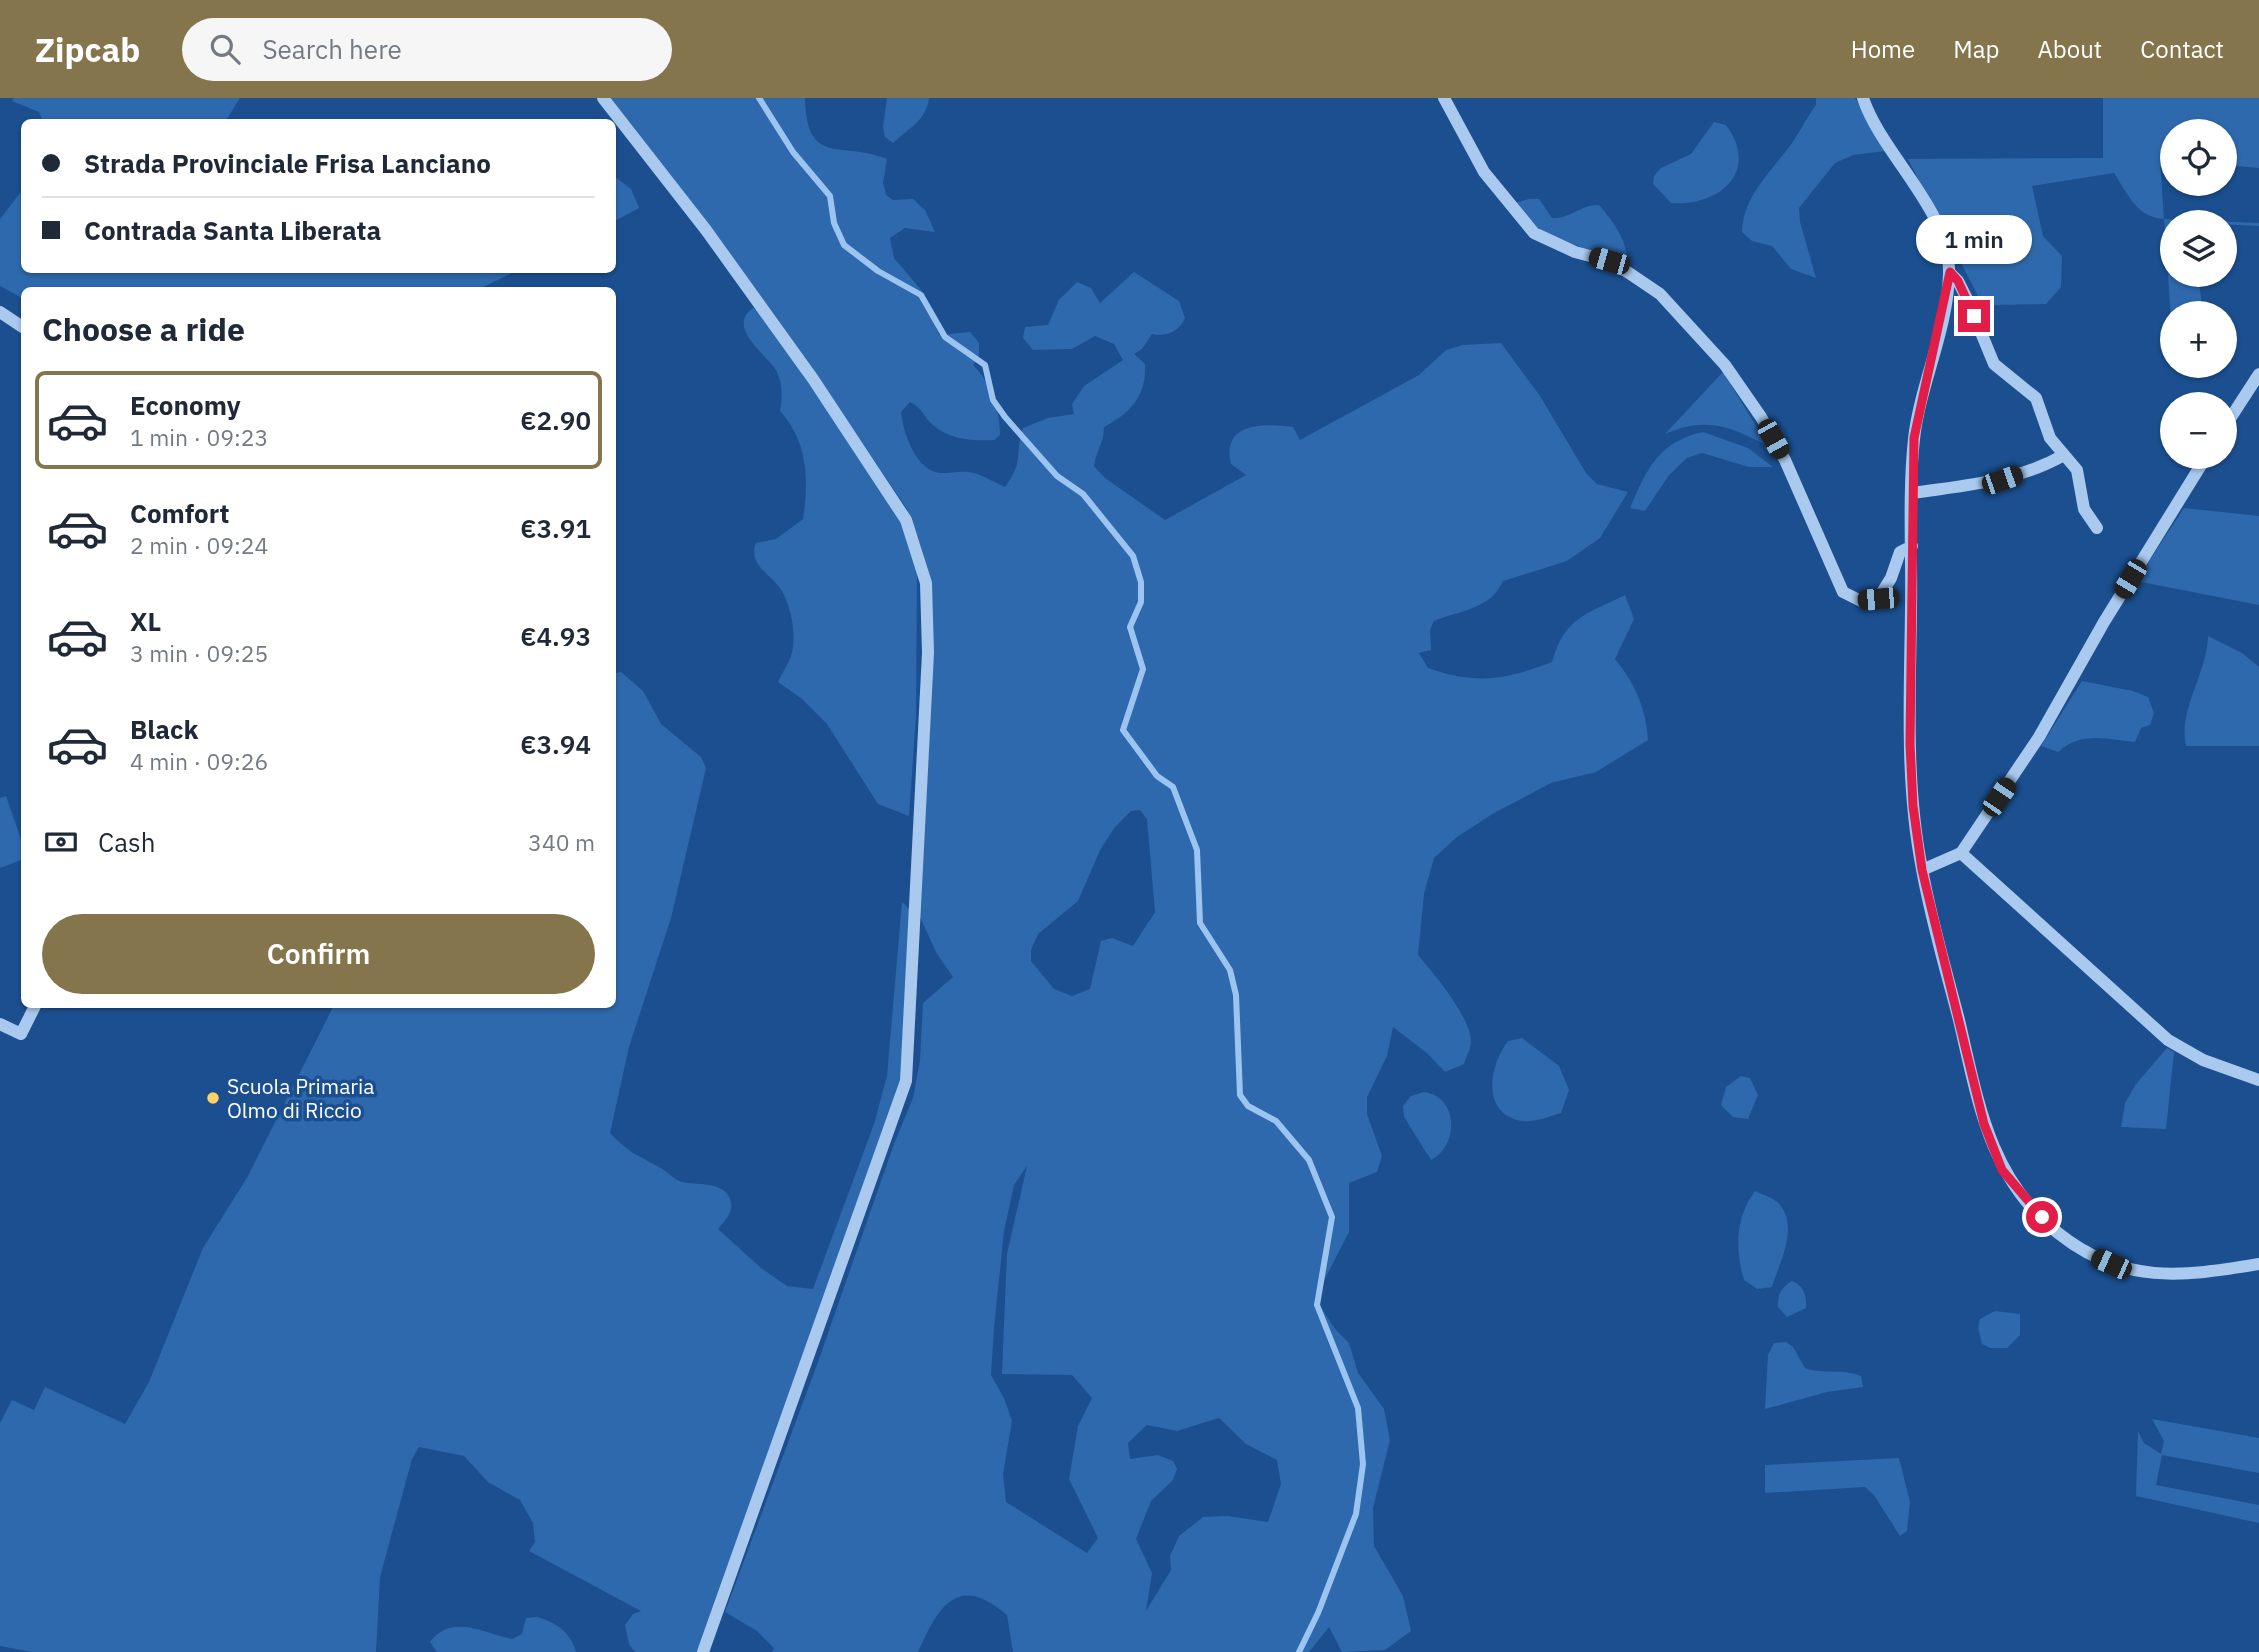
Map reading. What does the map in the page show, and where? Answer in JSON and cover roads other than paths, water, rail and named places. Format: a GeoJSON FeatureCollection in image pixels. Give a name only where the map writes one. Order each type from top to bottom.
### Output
{"type":"FeatureCollection","features":[{"type":"Feature","properties":{"kind":"street"},"geometry":{"type":"LineString","coordinates":[[603,98],[706,230],[823,393],[906,520],[926,583],[928,667],[906,1081],[703,1652]]}},
{"type":"Feature","properties":{"kind":"street"},"geometry":{"type":"LineString","coordinates":[[1444,98],[1484,172],[1534,233],[1575,252],[1609,261],[1660,294],[1725,365],[1761,417],[1785,460],[1843,592],[1861,601],[1878,599],[1891,578],[1900,552],[1912,547]]}},
{"type":"Feature","properties":{"kind":"street"},"geometry":{"type":"LineString","coordinates":[[1863,98],[1943,236],[1950,272],[1914,438],[1910,744],[1913,806],[1922,870],[1984,1124],[2002,1170],[2026,1201],[2058,1233],[2096,1257],[2126,1270],[2152,1274],[2206,1273],[2259,1264]]}},
{"type":"Feature","properties":{"kind":"street"},"geometry":{"type":"LineString","coordinates":[[1950,272],[1968,301],[1994,364],[2036,398],[2050,438],[2077,470],[2084,509],[2097,528]]}},
{"type":"Feature","properties":{"kind":"street"},"geometry":{"type":"LineString","coordinates":[[0,312],[21,326]]}},
{"type":"Feature","properties":{"kind":"street"},"geometry":{"type":"LineString","coordinates":[[2237,408],[2259,374]]}},
{"type":"Feature","properties":{"kind":"street"},"geometry":{"type":"LineString","coordinates":[[1913,493],[1984,485],[2064,455]]}},
{"type":"Feature","properties":{"kind":"street"},"geometry":{"type":"LineString","coordinates":[[1922,870],[1961,853],[2039,737],[2110,611],[2199,469]]}},
{"type":"Feature","properties":{"kind":"street"},"geometry":{"type":"LineString","coordinates":[[1961,853],[2168,1040],[2203,1060],[2259,1080]]}},
{"type":"Feature","properties":{"kind":"street"},"geometry":{"type":"LineString","coordinates":[[0,1024],[21,1034],[34,1008]]}},
{"type":"Feature","properties":{"kind":"waterway"},"geometry":{"type":"LineString","coordinates":[[759,98],[793,152],[830,196],[834,223],[844,245],[878,271],[921,295],[945,337],[985,365],[993,400],[1005,417],[1057,476],[1083,494],[1133,556],[1141,582],[1141,602],[1130,627],[1143,669],[1123,730],[1157,776],[1173,787],[1197,850],[1200,923],[1230,970],[1236,995],[1240,1095],[1248,1106],[1276,1121],[1309,1160],[1332,1217],[1317,1305],[1358,1408],[1363,1464],[1356,1514],[1318,1613],[1299,1652]]}},
{"type":"Feature","properties":{"kind":"place","name":"Scuola Primaria Olmo di Riccio"},"geometry":{"type":"Point","coordinates":[213,1098]}}]}
